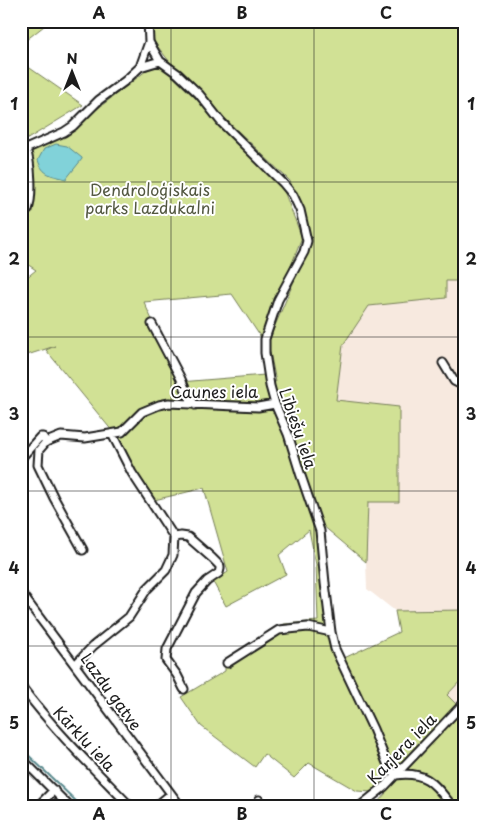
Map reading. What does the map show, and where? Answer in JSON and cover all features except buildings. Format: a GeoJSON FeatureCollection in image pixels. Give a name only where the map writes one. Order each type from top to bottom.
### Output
{"type":"FeatureCollection","features":[{"type":"Feature","properties":{"kind":"street","name":"Lībiešu iela"},"geometry":{"type":"LineString","coordinates":[[148,21],[150,42],[160,61],[172,69],[199,94],[222,123],[283,182],[300,210],[307,241],[304,252],[278,300],[265,339],[265,354],[274,404],[288,434],[320,531],[331,632],[335,648],[370,722],[389,768],[396,775]]}},
{"type":"Feature","properties":{"kind":"street"},"geometry":{"type":"LineString","coordinates":[[21,214],[28,210],[30,202],[29,158],[24,150],[64,132],[99,100],[125,81],[140,67],[150,42]]}},
{"type":"Feature","properties":{"kind":"street"},"geometry":{"type":"LineString","coordinates":[[140,67],[160,61]]}},
{"type":"Feature","properties":{"kind":"street"},"geometry":{"type":"LineString","coordinates":[[152,324],[195,405]]}},
{"type":"Feature","properties":{"kind":"street"},"geometry":{"type":"LineString","coordinates":[[443,364],[454,381],[464,386]]}},
{"type":"Feature","properties":{"kind":"street","name":"Caunes iela"},"geometry":{"type":"LineString","coordinates":[[21,458],[40,437],[43,437],[46,442],[61,436],[76,438],[122,432],[142,412],[160,404],[258,406],[274,404]]}},
{"type":"Feature","properties":{"kind":"street"},"geometry":{"type":"LineString","coordinates":[[76,664],[93,646],[128,617],[147,589],[166,570],[173,555],[174,537],[132,473],[112,434]]}},
{"type":"Feature","properties":{"kind":"street"},"geometry":{"type":"LineString","coordinates":[[46,442],[40,450],[38,465],[83,550]]}},
{"type":"Feature","properties":{"kind":"street"},"geometry":{"type":"LineString","coordinates":[[174,537],[188,537],[220,566],[218,573],[196,593],[167,649],[166,660],[184,689]]}},
{"type":"Feature","properties":{"kind":"street","name":"Lazdu gatve"},"geometry":{"type":"LineString","coordinates":[[21,593],[76,664],[181,807]]}},
{"type":"Feature","properties":{"kind":"street"},"geometry":{"type":"LineString","coordinates":[[226,663],[279,630],[308,627],[331,632]]}},
{"type":"Feature","properties":{"kind":"street","name":"Kārklu iela"},"geometry":{"type":"LineString","coordinates":[[21,686],[75,749],[131,807]]}},
{"type":"Feature","properties":{"kind":"street","name":"Karjera iela"},"geometry":{"type":"LineString","coordinates":[[359,807],[396,775],[462,704]]}},
{"type":"Feature","properties":{"kind":"street"},"geometry":{"type":"LineString","coordinates":[[21,758],[70,807]]}},
{"type":"Feature","properties":{"kind":"street"},"geometry":{"type":"LineString","coordinates":[[396,775],[411,773],[425,778],[440,789],[453,807]]}},
{"type":"Feature","properties":{"kind":"street"},"geometry":{"type":"LineString","coordinates":[[37,807],[54,790]]}},
{"type":"Feature","properties":{"kind":"street"},"geometry":{"type":"LineString","coordinates":[[155,807],[171,794]]}},
{"type":"Feature","properties":{"kind":"street"},"geometry":{"type":"LineString","coordinates":[[259,800],[265,807]]}},
{"type":"Feature","properties":{"kind":"shaded area"},"geometry":{"type":"Polygon","coordinates":[[[446,281],[464,281],[464,610],[395,611],[367,589],[366,562],[368,502],[399,502],[398,407],[336,401],[343,345],[369,306],[446,298],[446,281]]]}},
{"type":"Feature","properties":{"kind":"shaded area"},"geometry":{"type":"Polygon","coordinates":[[[464,677],[464,712],[447,695],[464,677]]]}},
{"type":"Feature","properties":{"kind":"green space"},"geometry":{"type":"Polygon","coordinates":[[[21,21],[45,21],[44,26],[21,44],[21,21]]]}},
{"type":"Feature","properties":{"kind":"green space","name":"Dendroloģiskais parks Lazdukalni"},"geometry":{"type":"Polygon","coordinates":[[[152,21],[464,21],[464,281],[446,281],[446,298],[369,306],[343,345],[336,400],[399,407],[399,502],[368,502],[366,562],[322,525],[321,572],[338,661],[399,632],[395,611],[464,610],[464,677],[447,695],[464,712],[464,807],[381,807],[377,803],[386,793],[357,791],[309,763],[294,778],[264,754],[255,767],[201,726],[181,697],[225,671],[225,660],[284,624],[318,621],[316,565],[309,530],[279,555],[286,574],[226,606],[213,582],[228,572],[204,488],[146,502],[129,473],[113,432],[46,350],[55,346],[21,357],[21,282],[36,270],[21,260],[21,223],[28,217],[27,169],[22,153],[69,131],[147,70],[160,64],[231,133],[230,123],[173,66],[154,42],[152,21]],[[237,130],[238,140],[281,183],[302,238],[262,339],[232,294],[144,302],[180,382],[265,375],[276,382],[268,342],[312,239],[290,181],[237,130]]]}},
{"type":"Feature","properties":{"kind":"green space"},"geometry":{"type":"Polygon","coordinates":[[[21,46],[24,64],[83,105],[21,143],[21,46]]]}},
{"type":"Feature","properties":{"kind":"water"},"geometry":{"type":"Polygon","coordinates":[[[56,144],[67,146],[82,158],[66,179],[45,172],[38,160],[44,149],[56,144]]]}},
{"type":"Feature","properties":{"kind":"waterway"},"geometry":{"type":"LineString","coordinates":[[21,748],[82,807]]}}]}
